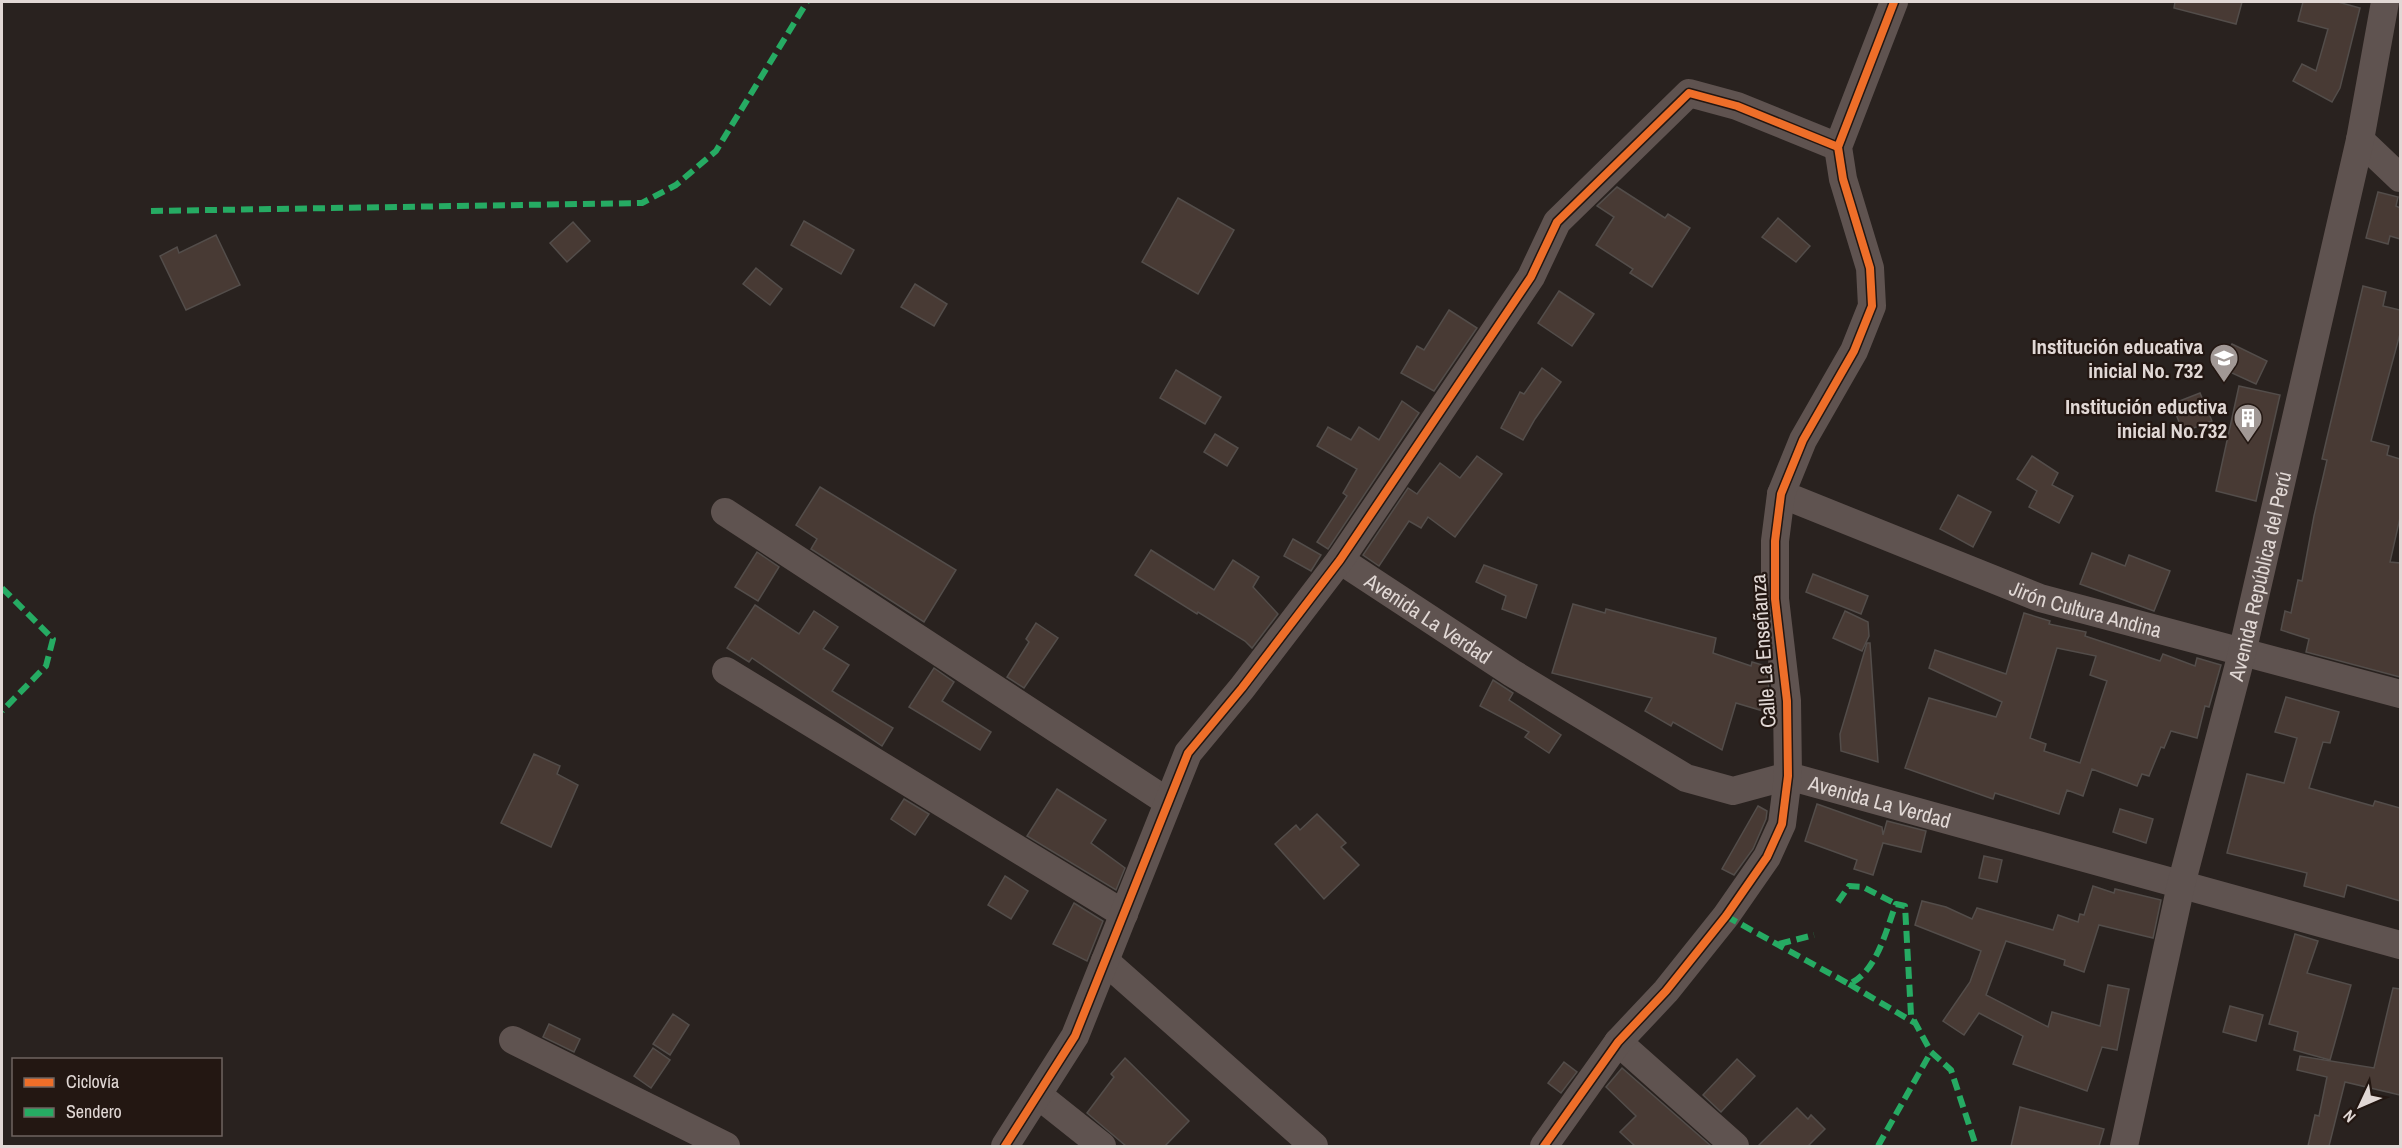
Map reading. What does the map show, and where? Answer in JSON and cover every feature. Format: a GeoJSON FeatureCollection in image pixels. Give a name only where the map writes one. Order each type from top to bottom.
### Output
{"type":"FeatureCollection","features":[{"type":"Feature","properties":{"kind":"street","name":"Calle La Enseñanza"},"geometry":{"type":"LineString","coordinates":[[1544,1146],[1618,1042],[1666,991],[1726,916],[1767,856],[1782,824],[1788,776],[1787,701],[1775,599],[1775,541],[1781,494],[1803,440],[1854,351],[1872,306],[1870,268],[1843,179],[1838,147],[1894,2]]}},
{"type":"Feature","properties":{"kind":"street","name":"Avenida República del Perú"},"geometry":{"type":"LineString","coordinates":[[2124,1146],[2181,885],[2242,653],[2360,140],[2385,2]]}},
{"type":"Feature","properties":{"kind":"street"},"geometry":{"type":"LineString","coordinates":[[1005,1146],[1075,1036],[1188,753],[1242,688],[1340,560],[1532,277],[1557,222],[1689,93],[1737,106],[1838,147]]}},
{"type":"Feature","properties":{"kind":"street"},"geometry":{"type":"LineString","coordinates":[[2360,140],[2400,178]]}},
{"type":"Feature","properties":{"kind":"street","name":"Jirón Cultura Andina"},"geometry":{"type":"LineString","coordinates":[[1781,494],[2040,598],[2400,694]]}},
{"type":"Feature","properties":{"kind":"street"},"geometry":{"type":"LineString","coordinates":[[725,512],[1168,802]]}},
{"type":"Feature","properties":{"kind":"street","name":"Avenida La Verdad"},"geometry":{"type":"LineString","coordinates":[[1340,560],[1512,673],[1686,778],[1733,791],[1788,776],[2400,945]]}},
{"type":"Feature","properties":{"kind":"street"},"geometry":{"type":"LineString","coordinates":[[726,671],[1124,914]]}},
{"type":"Feature","properties":{"kind":"street"},"geometry":{"type":"LineString","coordinates":[[1105,961],[1314,1146]]}},
{"type":"Feature","properties":{"kind":"street"},"geometry":{"type":"LineString","coordinates":[[513,1040],[726,1146]]}},
{"type":"Feature","properties":{"kind":"street"},"geometry":{"type":"LineString","coordinates":[[1618,1042],[1735,1146]]}},
{"type":"Feature","properties":{"kind":"street"},"geometry":{"type":"LineString","coordinates":[[1038,1095],[1101,1146]]}},
{"type":"Feature","properties":{"kind":"building"},"geometry":{"type":"Polygon","coordinates":[[[2175,2],[2242,2],[2236,24],[2174,8],[2175,2]]]}},
{"type":"Feature","properties":{"kind":"building"},"geometry":{"type":"Polygon","coordinates":[[[2303,2],[2338,2],[2360,8],[2340,88],[2332,102],[2293,81],[2302,64],[2316,71],[2328,29],[2298,21],[2303,2]]]}},
{"type":"Feature","properties":{"kind":"building"},"geometry":{"type":"Polygon","coordinates":[[[1617,187],[1665,218],[1668,214],[1690,228],[1652,287],[1630,273],[1633,269],[1596,245],[1614,217],[1597,206],[1617,187]]]}},
{"type":"Feature","properties":{"kind":"building"},"geometry":{"type":"Polygon","coordinates":[[[2378,192],[2398,197],[2396,206],[2400,208],[2400,239],[2390,236],[2388,244],[2366,238],[2378,192]]]}},
{"type":"Feature","properties":{"kind":"building"},"geometry":{"type":"Polygon","coordinates":[[[1178,198],[1234,230],[1198,294],[1142,262],[1178,198]]]}},
{"type":"Feature","properties":{"kind":"building"},"geometry":{"type":"Polygon","coordinates":[[[1778,218],[1810,246],[1796,262],[1762,237],[1778,218]]]}},
{"type":"Feature","properties":{"kind":"building"},"geometry":{"type":"Polygon","coordinates":[[[804,221],[854,250],[841,274],[791,245],[804,221]]]}},
{"type":"Feature","properties":{"kind":"building"},"geometry":{"type":"Polygon","coordinates":[[[573,222],[590,241],[567,262],[550,243],[573,222]]]}},
{"type":"Feature","properties":{"kind":"building"},"geometry":{"type":"Polygon","coordinates":[[[216,235],[240,285],[186,310],[160,256],[177,247],[179,253],[216,235]]]}},
{"type":"Feature","properties":{"kind":"building"},"geometry":{"type":"Polygon","coordinates":[[[756,268],[782,289],[770,305],[743,284],[756,268]]]}},
{"type":"Feature","properties":{"kind":"building"},"geometry":{"type":"Polygon","coordinates":[[[915,284],[947,304],[934,326],[901,307],[915,284]]]}},
{"type":"Feature","properties":{"kind":"building"},"geometry":{"type":"Polygon","coordinates":[[[2363,286],[2386,292],[2383,306],[2400,310],[2400,334],[2371,441],[2389,446],[2387,455],[2400,459],[2400,518],[2390,562],[2400,563],[2400,677],[2306,652],[2309,639],[2281,630],[2285,611],[2291,613],[2298,580],[2302,581],[2327,460],[2322,459],[2363,286]]]}},
{"type":"Feature","properties":{"kind":"building"},"geometry":{"type":"Polygon","coordinates":[[[1559,291],[1594,314],[1572,346],[1538,323],[1559,291]]]}},
{"type":"Feature","properties":{"kind":"building"},"geometry":{"type":"Polygon","coordinates":[[[1449,310],[1477,328],[1434,391],[1401,373],[1417,346],[1424,350],[1449,310]]]}},
{"type":"Feature","properties":{"kind":"building"},"geometry":{"type":"Polygon","coordinates":[[[2232,344],[2267,361],[2256,384],[2221,368],[2232,344]]]}},
{"type":"Feature","properties":{"kind":"building"},"geometry":{"type":"Polygon","coordinates":[[[1542,368],[1561,382],[1523,440],[1501,428],[1520,392],[1524,394],[1542,368]]]}},
{"type":"Feature","properties":{"kind":"building"},"geometry":{"type":"Polygon","coordinates":[[[1176,370],[1221,397],[1205,424],[1160,398],[1176,370]]]}},
{"type":"Feature","properties":{"kind":"building","name":"Institución eductiva inicial No.732"},"geometry":{"type":"Polygon","coordinates":[[[2239,386],[2280,395],[2256,501],[2216,491],[2239,386]]]}},
{"type":"Feature","properties":{"kind":"building"},"geometry":{"type":"Polygon","coordinates":[[[2200,393],[2212,421],[2183,432],[2172,404],[2200,393]]]}},
{"type":"Feature","properties":{"kind":"building"},"geometry":{"type":"Polygon","coordinates":[[[1402,401],[1419,413],[1328,549],[1317,542],[1347,496],[1343,493],[1357,469],[1317,446],[1328,427],[1351,440],[1359,427],[1379,440],[1402,401]]]}},
{"type":"Feature","properties":{"kind":"building"},"geometry":{"type":"Polygon","coordinates":[[[1215,434],[1238,448],[1227,466],[1204,452],[1215,434]]]}},
{"type":"Feature","properties":{"kind":"building"},"geometry":{"type":"Polygon","coordinates":[[[1477,456],[1502,474],[1455,537],[1428,517],[1421,528],[1409,521],[1379,566],[1363,555],[1408,488],[1417,494],[1440,463],[1460,478],[1477,456]]]}},
{"type":"Feature","properties":{"kind":"building"},"geometry":{"type":"Polygon","coordinates":[[[2032,456],[2058,473],[2052,485],[2073,496],[2059,523],[2029,507],[2037,491],[2017,479],[2032,456]]]}},
{"type":"Feature","properties":{"kind":"building"},"geometry":{"type":"Polygon","coordinates":[[[820,487],[956,570],[924,622],[811,549],[817,539],[796,525],[820,487]]]}},
{"type":"Feature","properties":{"kind":"building"},"geometry":{"type":"Polygon","coordinates":[[[1958,495],[1991,512],[1973,547],[1940,529],[1958,495]]]}},
{"type":"Feature","properties":{"kind":"building"},"geometry":{"type":"Polygon","coordinates":[[[1293,539],[1321,555],[1311,571],[1284,556],[1293,539]]]}},
{"type":"Feature","properties":{"kind":"building"},"geometry":{"type":"Polygon","coordinates":[[[1151,550],[1214,590],[1233,560],[1259,577],[1253,587],[1278,614],[1252,648],[1245,641],[1135,575],[1151,550]]]}},
{"type":"Feature","properties":{"kind":"building"},"geometry":{"type":"Polygon","coordinates":[[[757,552],[779,567],[758,601],[735,587],[757,552]]]}},
{"type":"Feature","properties":{"kind":"building"},"geometry":{"type":"Polygon","coordinates":[[[2092,553],[2125,566],[2129,555],[2170,571],[2154,611],[2080,584],[2092,553]]]}},
{"type":"Feature","properties":{"kind":"building"},"geometry":{"type":"Polygon","coordinates":[[[1484,565],[1537,585],[1526,618],[1502,609],[1506,596],[1476,582],[1484,565]]]}},
{"type":"Feature","properties":{"kind":"building"},"geometry":{"type":"Polygon","coordinates":[[[1813,574],[1868,596],[1861,614],[1806,592],[1813,574]]]}},
{"type":"Feature","properties":{"kind":"building"},"geometry":{"type":"Polygon","coordinates":[[[1573,604],[1605,613],[1606,609],[1716,638],[1713,653],[1751,666],[1752,662],[1766,666],[1769,690],[1763,711],[1736,703],[1722,750],[1673,722],[1671,726],[1645,711],[1652,698],[1552,673],[1573,604]]]}},
{"type":"Feature","properties":{"kind":"building"},"geometry":{"type":"Polygon","coordinates":[[[755,605],[799,634],[814,611],[838,627],[823,649],[849,665],[832,691],[893,728],[882,746],[752,658],[749,662],[727,648],[755,605]]]}},
{"type":"Feature","properties":{"kind":"building"},"geometry":{"type":"Polygon","coordinates":[[[1845,611],[1868,622],[1869,636],[1862,651],[1833,638],[1845,611]]]}},
{"type":"Feature","properties":{"kind":"building"},"geometry":{"type":"Polygon","coordinates":[[[2024,613],[2050,621],[2049,624],[2086,632],[2085,636],[2160,661],[2163,654],[2195,666],[2197,658],[2221,665],[2209,707],[2205,706],[2197,738],[2171,731],[2164,748],[2161,747],[2149,776],[2142,774],[2137,786],[2092,769],[2083,796],[2067,790],[2059,814],[1995,793],[1993,799],[1905,768],[1929,698],[1996,717],[2002,702],[1929,668],[1935,650],[2006,674],[2024,613]],[[2057,648],[2030,738],[2046,744],[2044,751],[2080,763],[2107,681],[2090,675],[2096,656],[2057,648]]]}},
{"type":"Feature","properties":{"kind":"building"},"geometry":{"type":"Polygon","coordinates":[[[1036,623],[1058,638],[1024,688],[1007,677],[1029,642],[1026,639],[1036,623]]]}},
{"type":"Feature","properties":{"kind":"building"},"geometry":{"type":"Polygon","coordinates":[[[1867,643],[1870,643],[1878,762],[1841,751],[1840,734],[1867,643]]]}},
{"type":"Feature","properties":{"kind":"building"},"geometry":{"type":"Polygon","coordinates":[[[934,668],[954,682],[942,701],[991,732],[980,750],[909,707],[934,668]]]}},
{"type":"Feature","properties":{"kind":"building"},"geometry":{"type":"Polygon","coordinates":[[[1493,680],[1513,693],[1509,700],[1561,735],[1549,753],[1525,737],[1529,732],[1480,706],[1493,680]]]}},
{"type":"Feature","properties":{"kind":"building"},"geometry":{"type":"Polygon","coordinates":[[[2286,697],[2339,712],[2330,743],[2323,742],[2309,788],[2373,806],[2375,801],[2400,808],[2400,901],[2347,885],[2344,897],[2304,886],[2307,873],[2227,853],[2247,774],[2284,783],[2297,738],[2275,732],[2286,697]]]}},
{"type":"Feature","properties":{"kind":"building"},"geometry":{"type":"Polygon","coordinates":[[[534,754],[560,766],[557,774],[578,785],[551,847],[501,823],[534,754]]]}},
{"type":"Feature","properties":{"kind":"building"},"geometry":{"type":"Polygon","coordinates":[[[1057,789],[1106,820],[1091,843],[1125,868],[1116,890],[1027,836],[1057,789]]]}},
{"type":"Feature","properties":{"kind":"building"},"geometry":{"type":"Polygon","coordinates":[[[904,799],[929,814],[915,835],[891,819],[904,799]]]}},
{"type":"Feature","properties":{"kind":"building"},"geometry":{"type":"Polygon","coordinates":[[[1817,804],[1882,827],[1883,835],[1887,821],[1926,831],[1921,852],[1883,843],[1873,875],[1854,869],[1857,860],[1805,841],[1817,804]]]}},
{"type":"Feature","properties":{"kind":"building"},"geometry":{"type":"Polygon","coordinates":[[[1758,806],[1767,811],[1766,819],[1753,849],[1734,875],[1722,869],[1758,806]]]}},
{"type":"Feature","properties":{"kind":"building"},"geometry":{"type":"Polygon","coordinates":[[[2120,809],[2153,819],[2146,843],[2113,832],[2120,809]]]}},
{"type":"Feature","properties":{"kind":"building"},"geometry":{"type":"Polygon","coordinates":[[[1317,814],[1346,843],[1341,847],[1359,865],[1324,899],[1275,844],[1296,825],[1300,830],[1317,814]]]}},
{"type":"Feature","properties":{"kind":"building"},"geometry":{"type":"Polygon","coordinates":[[[1984,856],[2002,860],[1997,882],[1979,878],[1984,856]]]}},
{"type":"Feature","properties":{"kind":"building"},"geometry":{"type":"Polygon","coordinates":[[[1005,876],[1028,891],[1011,919],[988,905],[1005,876]]]}},
{"type":"Feature","properties":{"kind":"building"},"geometry":{"type":"Polygon","coordinates":[[[2093,886],[2114,893],[2115,889],[2161,900],[2153,938],[2099,925],[2084,972],[2064,965],[2065,960],[2006,941],[1986,995],[2048,1027],[2052,1012],[2100,1026],[2108,985],[2129,989],[2117,1050],[2102,1047],[2087,1091],[2013,1064],[2023,1036],[1979,1013],[1964,1035],[1943,1021],[1970,982],[1981,951],[1915,925],[1922,901],[1946,907],[1972,919],[1977,908],[2053,930],[2058,915],[2078,922],[2080,914],[2084,915],[2093,886]]]}},
{"type":"Feature","properties":{"kind":"building"},"geometry":{"type":"Polygon","coordinates":[[[1074,903],[1103,921],[1087,961],[1053,944],[1074,903]]]}},
{"type":"Feature","properties":{"kind":"building"},"geometry":{"type":"Polygon","coordinates":[[[2295,934],[2318,941],[2307,973],[2351,985],[2330,1060],[2294,1050],[2298,1032],[2269,1024],[2295,934]]]}},
{"type":"Feature","properties":{"kind":"building"},"geometry":{"type":"Polygon","coordinates":[[[2393,988],[2400,989],[2400,1095],[2345,1082],[2329,1146],[2308,1146],[2315,1115],[2319,1116],[2327,1077],[2297,1070],[2300,1056],[2374,1068],[2393,988]]]}},
{"type":"Feature","properties":{"kind":"building"},"geometry":{"type":"Polygon","coordinates":[[[2230,1006],[2263,1015],[2256,1041],[2223,1032],[2230,1006]]]}},
{"type":"Feature","properties":{"kind":"building"},"geometry":{"type":"Polygon","coordinates":[[[673,1014],[689,1025],[670,1055],[653,1044],[673,1014]]]}},
{"type":"Feature","properties":{"kind":"building"},"geometry":{"type":"Polygon","coordinates":[[[549,1024],[580,1039],[574,1052],[543,1037],[549,1024]]]}},
{"type":"Feature","properties":{"kind":"building"},"geometry":{"type":"Polygon","coordinates":[[[653,1048],[670,1060],[651,1088],[634,1076],[653,1048]]]}},
{"type":"Feature","properties":{"kind":"building"},"geometry":{"type":"Polygon","coordinates":[[[1125,1058],[1189,1121],[1165,1146],[1126,1146],[1087,1113],[1114,1077],[1111,1074],[1125,1058]]]}},
{"type":"Feature","properties":{"kind":"building"},"geometry":{"type":"Polygon","coordinates":[[[1737,1059],[1755,1076],[1721,1112],[1703,1095],[1737,1059]]]}},
{"type":"Feature","properties":{"kind":"building"},"geometry":{"type":"Polygon","coordinates":[[[1564,1062],[1577,1072],[1561,1093],[1548,1083],[1564,1062]]]}},
{"type":"Feature","properties":{"kind":"building"},"geometry":{"type":"Polygon","coordinates":[[[1622,1068],[1711,1146],[1635,1146],[1620,1132],[1636,1116],[1606,1087],[1622,1068]]]}},
{"type":"Feature","properties":{"kind":"building"},"geometry":{"type":"Polygon","coordinates":[[[2020,1107],[2104,1129],[2099,1146],[2011,1146],[2020,1107]]]}},
{"type":"Feature","properties":{"kind":"building"},"geometry":{"type":"Polygon","coordinates":[[[1797,1108],[1808,1119],[1811,1115],[1825,1129],[1808,1146],[1758,1146],[1797,1108]]]}},
{"type":"Feature","properties":{"kind":"marked path"},"geometry":{"type":"LineString","coordinates":[[151,211],[642,203],[676,185],[716,151],[807,2]]}},
{"type":"Feature","properties":{"kind":"marked path"},"geometry":{"type":"LineString","coordinates":[[2,588],[53,639],[46,666],[2,711]]}},
{"type":"Feature","properties":{"kind":"marked path"},"geometry":{"type":"LineString","coordinates":[[1838,902],[1849,886],[1863,887],[1896,904]]}},
{"type":"Feature","properties":{"kind":"marked path"},"geometry":{"type":"LineString","coordinates":[[1726,916],[1849,984],[1859,978],[1874,960],[1896,904],[1905,906],[1911,1015],[1931,1052]]}},
{"type":"Feature","properties":{"kind":"marked path"},"geometry":{"type":"LineString","coordinates":[[1779,944],[1814,935]]}},
{"type":"Feature","properties":{"kind":"marked path"},"geometry":{"type":"LineString","coordinates":[[1849,984],[1915,1023]]}},
{"type":"Feature","properties":{"kind":"marked path"},"geometry":{"type":"LineString","coordinates":[[1878,1146],[1931,1052],[1951,1070],[1976,1146]]}},
{"type":"Feature","properties":{"kind":"cycle path"},"geometry":{"type":"LineString","coordinates":[[1544,1146],[1618,1042],[1666,991],[1726,916],[1767,857],[1782,824],[1788,776],[1787,701],[1775,599],[1775,541],[1781,494],[1803,440],[1854,351],[1872,306],[1870,268],[1843,179],[1838,147],[1894,2]]}},
{"type":"Feature","properties":{"kind":"cycle path"},"geometry":{"type":"LineString","coordinates":[[1005,1146],[1075,1036],[1188,753],[1242,688],[1340,560],[1531,277],[1557,222],[1689,93],[1737,106],[1838,147]]}},
{"type":"Feature","properties":{"kind":"place","name":"Institución educativa inicial No. 732"},"geometry":{"type":"Point","coordinates":[2224,384]}},
{"type":"Feature","properties":{"kind":"place","name":"Institución eductiva inicial No.732"},"geometry":{"type":"Point","coordinates":[2248,444]}}]}
